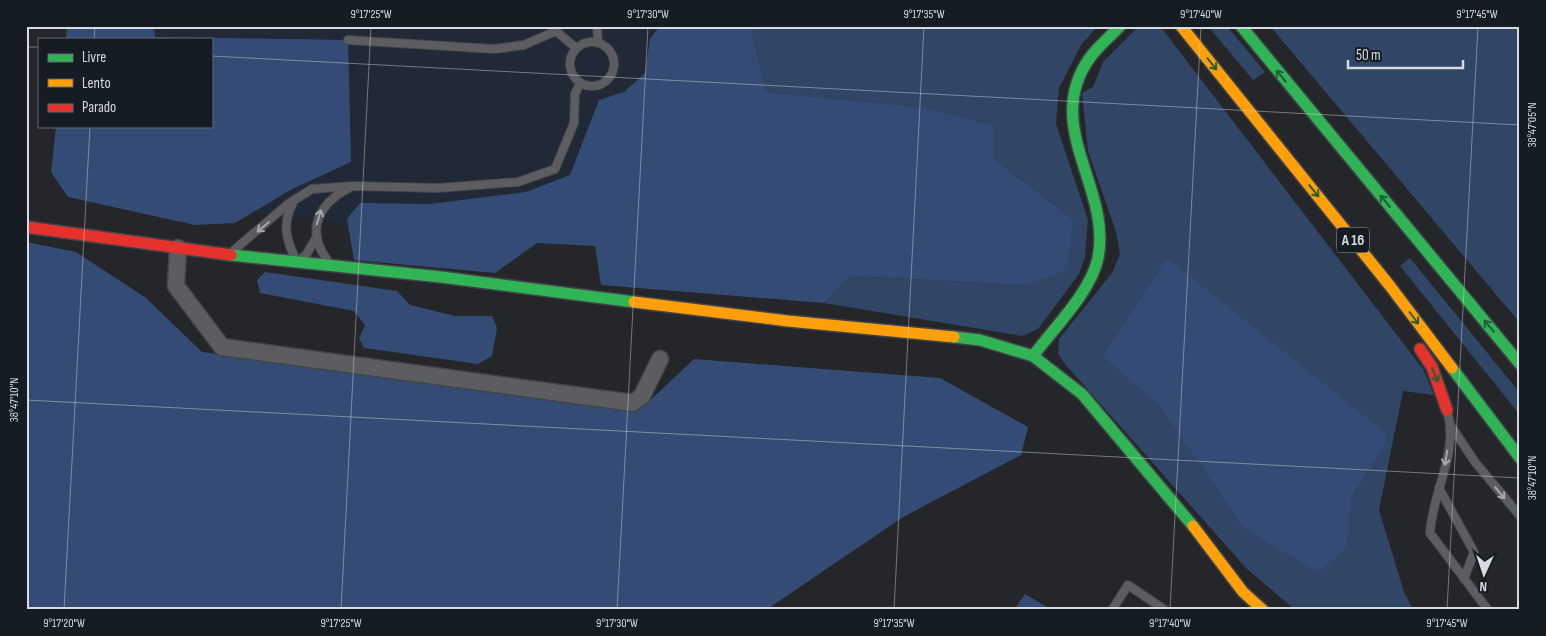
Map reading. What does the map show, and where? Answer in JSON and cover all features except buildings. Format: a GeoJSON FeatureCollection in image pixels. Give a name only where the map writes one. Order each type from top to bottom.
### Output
{"type":"FeatureCollection","features":[{"type":"Feature","properties":{"kind":"main road"},"geometry":{"type":"LineString","coordinates":[[1032,356],[1092,279],[1098,258],[1101,226],[1070,123],[1071,104],[1079,76],[1088,60],[1120,26]]}},
{"type":"Feature","properties":{"kind":"main road","name":"A 16"},"geometry":{"type":"LineString","coordinates":[[1181,26],[1390,286],[1520,458]]}},
{"type":"Feature","properties":{"kind":"main road"},"geometry":{"type":"LineString","coordinates":[[1241,26],[1520,364]]}},
{"type":"Feature","properties":{"kind":"main road"},"geometry":{"type":"LineString","coordinates":[[26,227],[178,248],[788,321],[980,340],[1032,356],[1082,394],[1105,419],[1175,502],[1243,592],[1263,610]]}},
{"type":"Feature","properties":{"kind":"main road"},"geometry":{"type":"LineString","coordinates":[[1390,286],[1398,319]]}},
{"type":"Feature","properties":{"kind":"main road"},"geometry":{"type":"LineString","coordinates":[[1415,343],[1432,367],[1447,410]]}},
{"type":"Feature","properties":{"kind":"street"},"geometry":{"type":"LineString","coordinates":[[178,248],[176,286],[222,347],[633,403],[642,396],[660,359]]}},
{"type":"Feature","properties":{"kind":"lane"},"geometry":{"type":"LineString","coordinates":[[597,26],[598,42]]}},
{"type":"Feature","properties":{"kind":"lane"},"geometry":{"type":"LineString","coordinates":[[348,40],[494,49],[524,45],[556,29],[576,48]]}},
{"type":"Feature","properties":{"kind":"lane"},"geometry":{"type":"LineString","coordinates":[[590,41],[598,42],[611,51],[614,58],[613,73],[602,84],[587,86],[580,83],[570,70],[572,55],[576,48],[590,41]]}},
{"type":"Feature","properties":{"kind":"lane"},"geometry":{"type":"LineString","coordinates":[[227,254],[241,246],[296,198],[312,189],[353,186],[438,188],[518,182],[555,168],[574,123],[575,94],[580,83]]}},
{"type":"Feature","properties":{"kind":"lane"},"geometry":{"type":"LineString","coordinates":[[335,266],[325,257],[318,236],[318,220],[324,205],[329,200],[353,186]]}},
{"type":"Feature","properties":{"kind":"lane"},"geometry":{"type":"LineString","coordinates":[[326,188],[331,194],[329,200]]}},
{"type":"Feature","properties":{"kind":"lane"},"geometry":{"type":"LineString","coordinates":[[296,198],[287,214],[285,225],[288,242],[297,262],[306,255],[318,236]]}},
{"type":"Feature","properties":{"kind":"lane"},"geometry":{"type":"LineString","coordinates":[[1447,410],[1451,426],[1475,462],[1520,516]]}},
{"type":"Feature","properties":{"kind":"lane"},"geometry":{"type":"LineString","coordinates":[[1451,426],[1444,472],[1431,514],[1430,533],[1488,610]]}},
{"type":"Feature","properties":{"kind":"lane"},"geometry":{"type":"LineString","coordinates":[[1439,488],[1474,552],[1464,579]]}},
{"type":"Feature","properties":{"kind":"lane"},"geometry":{"type":"LineString","coordinates":[[1112,610],[1128,585],[1166,610]]}},
{"type":"Feature","properties":{"kind":"shaded area"},"geometry":{"type":"Polygon","coordinates":[[[67,26],[154,26],[155,37],[348,40],[351,162],[292,189],[235,223],[195,225],[68,197],[51,172],[56,128],[212,128],[212,38],[66,38],[67,26]]]}},
{"type":"Feature","properties":{"kind":"shaded area"},"geometry":{"type":"Polygon","coordinates":[[[103,26],[725,26],[683,162],[414,235],[231,209],[211,128],[212,38],[102,38],[103,26]]]}},
{"type":"Feature","properties":{"kind":"shaded area"},"geometry":{"type":"Polygon","coordinates":[[[660,26],[751,26],[766,92],[921,107],[993,126],[993,158],[1073,219],[1067,270],[1025,285],[852,276],[824,303],[601,285],[595,246],[537,243],[495,273],[354,260],[347,219],[360,203],[430,204],[526,192],[570,175],[599,100],[624,92],[645,73],[650,39],[660,26]]]}},
{"type":"Feature","properties":{"kind":"shaded area"},"geometry":{"type":"Polygon","coordinates":[[[751,26],[1098,26],[1081,45],[1059,88],[1056,124],[1088,220],[1085,257],[1079,274],[1038,329],[1022,336],[824,303],[852,276],[1025,285],[1073,219],[993,158],[921,107],[766,92],[751,26]]]}},
{"type":"Feature","properties":{"kind":"shaded area"},"geometry":{"type":"Polygon","coordinates":[[[1139,26],[1160,26],[1423,369],[1434,395],[1403,391],[1379,510],[1404,592],[1413,610],[1295,610],[1246,568],[1058,354],[1059,339],[1112,273],[1120,254],[1116,232],[1088,151],[1082,93],[1093,87],[1103,62],[1139,26]],[[1158,404],[1243,528],[1346,548],[1352,497],[1389,435],[1158,404]]]}},
{"type":"Feature","properties":{"kind":"shaded area"},"geometry":{"type":"Polygon","coordinates":[[[1208,26],[1227,26],[1265,72],[1253,80],[1208,26]]]}},
{"type":"Feature","properties":{"kind":"shaded area"},"geometry":{"type":"Polygon","coordinates":[[[1270,26],[1520,26],[1520,323],[1270,26]]]}},
{"type":"Feature","properties":{"kind":"shaded area"},"geometry":{"type":"Polygon","coordinates":[[[26,242],[76,252],[146,298],[202,352],[642,408],[694,359],[940,378],[1028,427],[1021,455],[903,517],[766,610],[26,610],[26,242]]]}},
{"type":"Feature","properties":{"kind":"shaded area"},"geometry":{"type":"Polygon","coordinates":[[[1167,258],[1389,436],[1352,497],[1347,548],[1318,572],[1243,528],[1158,404],[1103,356],[1167,258]]]}},
{"type":"Feature","properties":{"kind":"shaded area"},"geometry":{"type":"Polygon","coordinates":[[[1410,258],[1520,393],[1520,415],[1400,266],[1410,258]]]}},
{"type":"Feature","properties":{"kind":"shaded area"},"geometry":{"type":"Polygon","coordinates":[[[265,272],[397,291],[410,305],[455,316],[492,316],[497,328],[492,356],[478,364],[364,348],[359,338],[365,325],[354,311],[260,293],[257,280],[265,272]]]}},
{"type":"Feature","properties":{"kind":"shaded area"},"geometry":{"type":"Polygon","coordinates":[[[1025,594],[1052,610],[1014,610],[1025,594]]]}},
{"type":"Feature","properties":{"kind":"traffic: fast"},"geometry":{"type":"LineString","coordinates":[[1033,356],[1080,297],[1088,284],[1098,258],[1100,232],[1096,207],[1075,133],[1073,109],[1076,84],[1089,59],[1120,26]]}},
{"type":"Feature","properties":{"kind":"traffic: fast"},"geometry":{"type":"LineString","coordinates":[[1241,26],[1520,364]]}},
{"type":"Feature","properties":{"kind":"traffic: fast"},"geometry":{"type":"LineString","coordinates":[[231,255],[441,277],[634,302]]}},
{"type":"Feature","properties":{"kind":"traffic: fast"},"geometry":{"type":"LineString","coordinates":[[954,337],[980,340],[1033,356],[1082,394],[1193,526]]}},
{"type":"Feature","properties":{"kind":"traffic: fast"},"geometry":{"type":"LineString","coordinates":[[1452,368],[1520,458]]}},
{"type":"Feature","properties":{"kind":"traffic: slow"},"geometry":{"type":"LineString","coordinates":[[1181,26],[1390,286],[1452,368]]}},
{"type":"Feature","properties":{"kind":"traffic: slow"},"geometry":{"type":"LineString","coordinates":[[634,302],[788,321],[954,337]]}},
{"type":"Feature","properties":{"kind":"traffic: slow"},"geometry":{"type":"LineString","coordinates":[[1193,526],[1243,592],[1263,610]]}},
{"type":"Feature","properties":{"kind":"traffic: jam"},"geometry":{"type":"LineString","coordinates":[[26,227],[231,255]]}},
{"type":"Feature","properties":{"kind":"traffic: jam"},"geometry":{"type":"LineString","coordinates":[[1420,349],[1432,367],[1447,410]]}}]}
